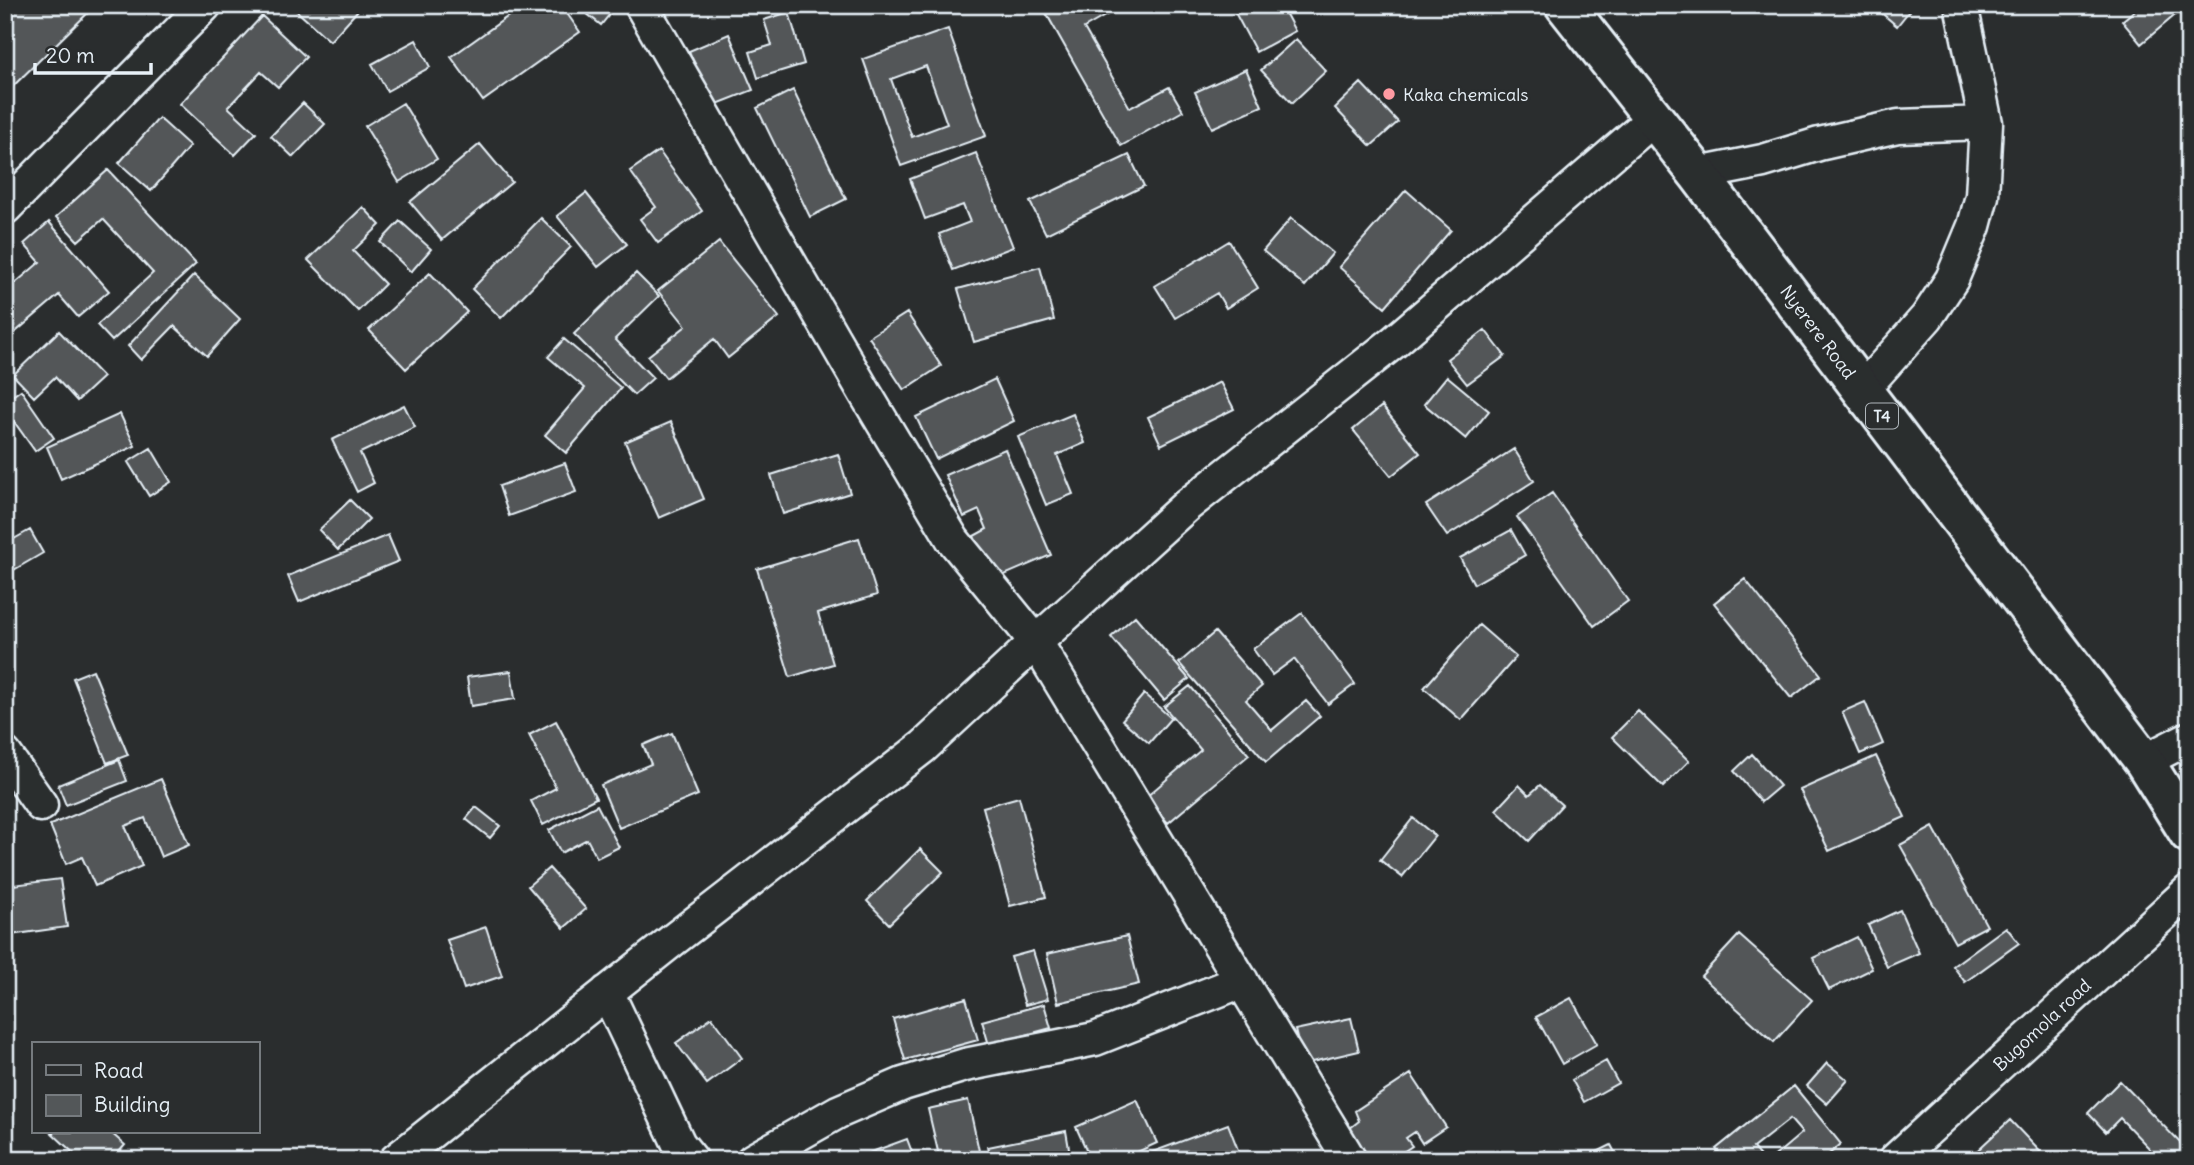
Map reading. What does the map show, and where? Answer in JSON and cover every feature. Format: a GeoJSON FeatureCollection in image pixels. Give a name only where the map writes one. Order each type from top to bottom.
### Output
{"type":"FeatureCollection","features":[{"type":"Feature","properties":{"kind":"highway","name":"Nyerere Road"},"geometry":{"type":"LineString","coordinates":[[1565,5],[1698,174],[2144,761],[2189,833]]}},
{"type":"Feature","properties":{"kind":"street"},"geometry":{"type":"LineString","coordinates":[[5,208],[205,5]]}},
{"type":"Feature","properties":{"kind":"street"},"geometry":{"type":"LineString","coordinates":[[641,5],[953,540],[1035,642],[1350,1160]]}},
{"type":"Feature","properties":{"kind":"street"},"geometry":{"type":"LineString","coordinates":[[1862,390],[1927,317],[1952,279],[1974,226],[1982,196],[1986,123],[1961,5]]}},
{"type":"Feature","properties":{"kind":"street"},"geometry":{"type":"LineString","coordinates":[[396,1160],[923,747],[1185,507],[1394,342],[1654,118]]}},
{"type":"Feature","properties":{"kind":"street"},"geometry":{"type":"LineString","coordinates":[[1698,174],[1763,161],[1819,144],[1898,126],[1986,123]]}},
{"type":"Feature","properties":{"kind":"street"},"geometry":{"type":"LineString","coordinates":[[2144,761],[2189,738]]}},
{"type":"Feature","properties":{"kind":"street"},"geometry":{"type":"LineString","coordinates":[[5,754],[40,805]]}},
{"type":"Feature","properties":{"kind":"street","name":"Bugomola road"},"geometry":{"type":"LineString","coordinates":[[1895,1160],[2189,891]]}},
{"type":"Feature","properties":{"kind":"street"},"geometry":{"type":"LineString","coordinates":[[753,1160],[838,1112],[902,1084],[965,1065],[1094,1039],[1242,981]]}},
{"type":"Feature","properties":{"kind":"street"},"geometry":{"type":"LineString","coordinates":[[607,992],[679,1144],[692,1160]]}},
{"type":"Feature","properties":{"kind":"building"},"geometry":{"type":"Polygon","coordinates":[[[17,5],[96,5],[5,94],[5,16],[17,5]]]}},
{"type":"Feature","properties":{"kind":"building"},"geometry":{"type":"Polygon","coordinates":[[[290,5],[355,5],[359,9],[330,41],[290,5]]]}},
{"type":"Feature","properties":{"kind":"building"},"geometry":{"type":"Polygon","coordinates":[[[524,5],[561,5],[580,32],[483,101],[451,57],[524,5]]]}},
{"type":"Feature","properties":{"kind":"building"},"geometry":{"type":"Polygon","coordinates":[[[576,5],[617,5],[601,25],[576,5]]]}},
{"type":"Feature","properties":{"kind":"building"},"geometry":{"type":"Polygon","coordinates":[[[1060,5],[1124,5],[1084,28],[1130,108],[1169,87],[1183,111],[1121,146],[1046,13],[1060,5]]]}},
{"type":"Feature","properties":{"kind":"building"},"geometry":{"type":"Polygon","coordinates":[[[1231,5],[1281,5],[1295,31],[1256,52],[1231,5]]]}},
{"type":"Feature","properties":{"kind":"building"},"geometry":{"type":"Polygon","coordinates":[[[1872,5],[1913,5],[1913,6],[1897,26],[1872,5]]]}},
{"type":"Feature","properties":{"kind":"building"},"geometry":{"type":"Polygon","coordinates":[[[2141,5],[2187,5],[2141,44],[2122,21],[2141,5]]]}},
{"type":"Feature","properties":{"kind":"building"},"geometry":{"type":"Polygon","coordinates":[[[789,12],[804,64],[758,78],[750,52],[772,45],[764,20],[789,12]]]}},
{"type":"Feature","properties":{"kind":"building"},"geometry":{"type":"Polygon","coordinates":[[[262,16],[306,57],[278,87],[261,72],[228,107],[256,133],[235,155],[180,104],[262,16]]]}},
{"type":"Feature","properties":{"kind":"building"},"geometry":{"type":"Polygon","coordinates":[[[948,29],[986,136],[901,166],[863,59],[948,29]],[[926,66],[891,79],[912,137],[947,124],[926,66]]]}},
{"type":"Feature","properties":{"kind":"building"},"geometry":{"type":"Polygon","coordinates":[[[729,34],[753,90],[712,106],[689,51],[729,34]]]}},
{"type":"Feature","properties":{"kind":"building"},"geometry":{"type":"Polygon","coordinates":[[[1296,39],[1326,71],[1292,103],[1261,70],[1296,39]]]}},
{"type":"Feature","properties":{"kind":"building"},"geometry":{"type":"Polygon","coordinates":[[[416,40],[430,67],[387,91],[372,64],[416,40]]]}},
{"type":"Feature","properties":{"kind":"building"},"geometry":{"type":"Polygon","coordinates":[[[1246,69],[1262,106],[1212,128],[1195,92],[1246,69]]]}},
{"type":"Feature","properties":{"kind":"building"},"geometry":{"type":"Polygon","coordinates":[[[1361,83],[1398,122],[1371,146],[1335,108],[1361,83]]]}},
{"type":"Feature","properties":{"kind":"building"},"geometry":{"type":"Polygon","coordinates":[[[793,90],[846,199],[810,217],[757,108],[793,90]]]}},
{"type":"Feature","properties":{"kind":"building"},"geometry":{"type":"Polygon","coordinates":[[[303,103],[325,124],[293,157],[271,136],[303,103]]]}},
{"type":"Feature","properties":{"kind":"building"},"geometry":{"type":"Polygon","coordinates":[[[403,103],[437,159],[399,182],[365,126],[403,103]]]}},
{"type":"Feature","properties":{"kind":"building"},"geometry":{"type":"Polygon","coordinates":[[[159,118],[190,146],[151,191],[119,163],[159,118]]]}},
{"type":"Feature","properties":{"kind":"building"},"geometry":{"type":"Polygon","coordinates":[[[480,144],[512,182],[442,240],[410,202],[480,144]]]}},
{"type":"Feature","properties":{"kind":"building"},"geometry":{"type":"Polygon","coordinates":[[[659,151],[702,211],[658,243],[640,219],[656,207],[630,171],[659,151]]]}},
{"type":"Feature","properties":{"kind":"building"},"geometry":{"type":"Polygon","coordinates":[[[976,153],[1013,247],[953,270],[939,234],[970,222],[963,205],[925,219],[910,179],[976,153]]]}},
{"type":"Feature","properties":{"kind":"building"},"geometry":{"type":"Polygon","coordinates":[[[1129,155],[1144,186],[1046,234],[1030,202],[1129,155]]]}},
{"type":"Feature","properties":{"kind":"building"},"geometry":{"type":"Polygon","coordinates":[[[108,170],[196,264],[112,341],[97,325],[153,273],[103,219],[78,241],[56,217],[108,170]]]}},
{"type":"Feature","properties":{"kind":"building"},"geometry":{"type":"Polygon","coordinates":[[[1406,190],[1451,230],[1385,307],[1339,267],[1406,190]]]}},
{"type":"Feature","properties":{"kind":"building"},"geometry":{"type":"Polygon","coordinates":[[[586,193],[627,244],[598,267],[557,216],[586,193]]]}},
{"type":"Feature","properties":{"kind":"building"},"geometry":{"type":"Polygon","coordinates":[[[363,207],[380,225],[353,251],[385,284],[358,311],[308,260],[363,207]]]}},
{"type":"Feature","properties":{"kind":"building"},"geometry":{"type":"Polygon","coordinates":[[[541,218],[571,247],[501,318],[472,289],[541,218]]]}},
{"type":"Feature","properties":{"kind":"building"},"geometry":{"type":"Polygon","coordinates":[[[1291,218],[1333,253],[1305,286],[1263,251],[1291,218]]]}},
{"type":"Feature","properties":{"kind":"building"},"geometry":{"type":"Polygon","coordinates":[[[400,221],[431,249],[411,272],[380,242],[400,221]]]}},
{"type":"Feature","properties":{"kind":"building"},"geometry":{"type":"Polygon","coordinates":[[[49,222],[109,291],[78,317],[59,295],[5,341],[5,292],[40,262],[24,244],[49,222]]]}},
{"type":"Feature","properties":{"kind":"building"},"geometry":{"type":"Polygon","coordinates":[[[1229,241],[1258,288],[1226,308],[1217,293],[1175,318],[1155,286],[1229,241]]]}},
{"type":"Feature","properties":{"kind":"building"},"geometry":{"type":"Polygon","coordinates":[[[719,242],[779,317],[728,358],[714,339],[666,378],[648,356],[686,326],[658,291],[719,242]]]}},
{"type":"Feature","properties":{"kind":"building"},"geometry":{"type":"Polygon","coordinates":[[[1040,267],[1054,320],[974,342],[958,289],[1040,267]]]}},
{"type":"Feature","properties":{"kind":"building"},"geometry":{"type":"Polygon","coordinates":[[[430,273],[467,312],[406,369],[369,330],[430,273]]]}},
{"type":"Feature","properties":{"kind":"building"},"geometry":{"type":"Polygon","coordinates":[[[636,273],[659,296],[615,339],[653,378],[634,395],[574,334],[636,273]]]}},
{"type":"Feature","properties":{"kind":"building"},"geometry":{"type":"Polygon","coordinates":[[[194,275],[240,319],[207,356],[174,326],[141,360],[128,346],[194,275]]]}},
{"type":"Feature","properties":{"kind":"building"},"geometry":{"type":"Polygon","coordinates":[[[907,313],[941,366],[904,390],[869,337],[907,313]]]}},
{"type":"Feature","properties":{"kind":"building"},"geometry":{"type":"Polygon","coordinates":[[[1485,330],[1505,356],[1467,384],[1447,359],[1485,330]]]}},
{"type":"Feature","properties":{"kind":"building"},"geometry":{"type":"Polygon","coordinates":[[[59,331],[103,377],[77,401],[55,377],[34,397],[13,375],[59,331]]]}},
{"type":"Feature","properties":{"kind":"building"},"geometry":{"type":"Polygon","coordinates":[[[564,339],[621,388],[566,453],[545,435],[585,388],[548,357],[564,339]]]}},
{"type":"Feature","properties":{"kind":"building"},"geometry":{"type":"Polygon","coordinates":[[[1447,376],[1489,411],[1466,439],[1424,404],[1447,376]]]}},
{"type":"Feature","properties":{"kind":"building"},"geometry":{"type":"Polygon","coordinates":[[[995,379],[1014,421],[936,459],[916,417],[995,379]]]}},
{"type":"Feature","properties":{"kind":"building"},"geometry":{"type":"Polygon","coordinates":[[[1220,382],[1234,409],[1161,445],[1148,417],[1220,382]]]}},
{"type":"Feature","properties":{"kind":"building"},"geometry":{"type":"Polygon","coordinates":[[[21,390],[54,438],[35,451],[5,409],[5,401],[21,390]]]}},
{"type":"Feature","properties":{"kind":"building"},"geometry":{"type":"Polygon","coordinates":[[[404,405],[415,427],[360,453],[374,483],[357,492],[332,440],[404,405]]]}},
{"type":"Feature","properties":{"kind":"building"},"geometry":{"type":"Polygon","coordinates":[[[1382,406],[1420,453],[1391,476],[1353,430],[1382,406]]]}},
{"type":"Feature","properties":{"kind":"building"},"geometry":{"type":"Polygon","coordinates":[[[120,414],[135,446],[61,479],[47,447],[120,414]]]}},
{"type":"Feature","properties":{"kind":"building"},"geometry":{"type":"Polygon","coordinates":[[[1073,414],[1085,443],[1057,455],[1073,494],[1046,505],[1018,437],[1073,414]]]}},
{"type":"Feature","properties":{"kind":"building"},"geometry":{"type":"Polygon","coordinates":[[[671,422],[704,499],[659,518],[625,442],[671,422]]]}},
{"type":"Feature","properties":{"kind":"building"},"geometry":{"type":"Polygon","coordinates":[[[151,448],[171,482],[149,496],[128,462],[151,448]]]}},
{"type":"Feature","properties":{"kind":"building"},"geometry":{"type":"Polygon","coordinates":[[[1005,449],[1051,555],[993,580],[974,536],[987,529],[979,510],[964,517],[945,475],[1005,449]]]}},
{"type":"Feature","properties":{"kind":"building"},"geometry":{"type":"Polygon","coordinates":[[[1514,449],[1534,481],[1447,536],[1426,505],[1514,449]]]}},
{"type":"Feature","properties":{"kind":"building"},"geometry":{"type":"Polygon","coordinates":[[[838,454],[850,493],[783,514],[771,475],[838,454]]]}},
{"type":"Feature","properties":{"kind":"building"},"geometry":{"type":"Polygon","coordinates":[[[565,463],[576,492],[509,516],[499,486],[565,463]]]}},
{"type":"Feature","properties":{"kind":"building"},"geometry":{"type":"Polygon","coordinates":[[[1552,493],[1628,601],[1594,626],[1517,517],[1552,493]]]}},
{"type":"Feature","properties":{"kind":"building"},"geometry":{"type":"Polygon","coordinates":[[[350,500],[369,519],[338,550],[319,530],[350,500]]]}},
{"type":"Feature","properties":{"kind":"building"},"geometry":{"type":"Polygon","coordinates":[[[30,530],[43,553],[5,575],[5,544],[30,530]]]}},
{"type":"Feature","properties":{"kind":"building"},"geometry":{"type":"Polygon","coordinates":[[[1511,530],[1525,555],[1474,584],[1460,558],[1511,530]]]}},
{"type":"Feature","properties":{"kind":"building"},"geometry":{"type":"Polygon","coordinates":[[[388,535],[399,561],[299,602],[288,576],[388,535]]]}},
{"type":"Feature","properties":{"kind":"building"},"geometry":{"type":"Polygon","coordinates":[[[859,538],[877,595],[818,613],[833,664],[790,677],[757,569],[859,538]]]}},
{"type":"Feature","properties":{"kind":"building"},"geometry":{"type":"Polygon","coordinates":[[[1745,579],[1821,675],[1791,698],[1714,603],[1745,579]]]}},
{"type":"Feature","properties":{"kind":"building"},"geometry":{"type":"Polygon","coordinates":[[[1302,613],[1355,684],[1328,704],[1294,659],[1272,675],[1253,649],[1302,613]]]}},
{"type":"Feature","properties":{"kind":"building"},"geometry":{"type":"Polygon","coordinates":[[[1135,616],[1189,679],[1164,700],[1111,637],[1135,616]]]}},
{"type":"Feature","properties":{"kind":"building"},"geometry":{"type":"Polygon","coordinates":[[[1479,625],[1516,657],[1461,720],[1424,688],[1479,625]]]}},
{"type":"Feature","properties":{"kind":"building"},"geometry":{"type":"Polygon","coordinates":[[[1215,632],[1262,686],[1246,700],[1272,730],[1306,701],[1320,716],[1266,762],[1179,663],[1215,632]]]}},
{"type":"Feature","properties":{"kind":"building"},"geometry":{"type":"Polygon","coordinates":[[[93,670],[128,755],[107,763],[73,678],[93,670]]]}},
{"type":"Feature","properties":{"kind":"building"},"geometry":{"type":"Polygon","coordinates":[[[511,671],[515,699],[471,706],[467,677],[511,671]]]}},
{"type":"Feature","properties":{"kind":"building"},"geometry":{"type":"Polygon","coordinates":[[[1190,686],[1249,755],[1168,823],[1146,797],[1201,750],[1164,707],[1190,686]]]}},
{"type":"Feature","properties":{"kind":"building"},"geometry":{"type":"Polygon","coordinates":[[[1144,694],[1171,718],[1149,743],[1122,720],[1144,694]]]}},
{"type":"Feature","properties":{"kind":"building"},"geometry":{"type":"Polygon","coordinates":[[[1865,702],[1883,744],[1860,754],[1842,712],[1865,702]]]}},
{"type":"Feature","properties":{"kind":"building"},"geometry":{"type":"Polygon","coordinates":[[[1638,711],[1689,761],[1663,787],[1612,737],[1638,711]]]}},
{"type":"Feature","properties":{"kind":"building"},"geometry":{"type":"Polygon","coordinates":[[[556,721],[596,798],[543,825],[531,801],[556,788],[529,735],[556,721]]]}},
{"type":"Feature","properties":{"kind":"building"},"geometry":{"type":"Polygon","coordinates":[[[672,733],[698,795],[619,828],[601,785],[651,764],[643,745],[672,733]]]}},
{"type":"Feature","properties":{"kind":"building"},"geometry":{"type":"Polygon","coordinates":[[[1752,754],[1780,786],[1761,802],[1734,771],[1752,754]]]}},
{"type":"Feature","properties":{"kind":"building"},"geometry":{"type":"Polygon","coordinates":[[[1876,756],[1905,817],[1829,851],[1800,790],[1876,756]]]}},
{"type":"Feature","properties":{"kind":"building"},"geometry":{"type":"Polygon","coordinates":[[[119,760],[127,781],[66,805],[58,785],[119,760]]]}},
{"type":"Feature","properties":{"kind":"building"},"geometry":{"type":"Polygon","coordinates":[[[161,779],[189,845],[161,857],[145,818],[125,826],[142,866],[95,886],[82,857],[66,864],[50,825],[161,779]]]}},
{"type":"Feature","properties":{"kind":"building"},"geometry":{"type":"Polygon","coordinates":[[[1519,785],[1529,795],[1540,785],[1562,805],[1529,841],[1496,810],[1519,785]]]}},
{"type":"Feature","properties":{"kind":"building"},"geometry":{"type":"Polygon","coordinates":[[[1019,797],[1046,897],[1010,906],[983,807],[1019,797]]]}},
{"type":"Feature","properties":{"kind":"building"},"geometry":{"type":"Polygon","coordinates":[[[597,805],[619,847],[597,858],[587,839],[561,853],[549,830],[597,805]]]}},
{"type":"Feature","properties":{"kind":"building"},"geometry":{"type":"Polygon","coordinates":[[[476,807],[500,826],[490,838],[466,819],[476,807]]]}},
{"type":"Feature","properties":{"kind":"building"},"geometry":{"type":"Polygon","coordinates":[[[1413,818],[1435,836],[1402,877],[1380,860],[1413,818]]]}},
{"type":"Feature","properties":{"kind":"building"},"geometry":{"type":"Polygon","coordinates":[[[1933,827],[1987,926],[1955,943],[1900,845],[1933,827]]]}},
{"type":"Feature","properties":{"kind":"building"},"geometry":{"type":"Polygon","coordinates":[[[920,849],[943,872],[889,924],[867,901],[920,849]]]}},
{"type":"Feature","properties":{"kind":"building"},"geometry":{"type":"Polygon","coordinates":[[[549,868],[586,909],[564,928],[528,886],[549,868]]]}},
{"type":"Feature","properties":{"kind":"building"},"geometry":{"type":"Polygon","coordinates":[[[60,879],[67,927],[10,935],[5,886],[60,879]]]}},
{"type":"Feature","properties":{"kind":"building"},"geometry":{"type":"Polygon","coordinates":[[[1900,910],[1919,953],[1887,967],[1868,925],[1900,910]]]}},
{"type":"Feature","properties":{"kind":"building"},"geometry":{"type":"Polygon","coordinates":[[[486,927],[502,976],[464,989],[447,940],[486,927]]]}},
{"type":"Feature","properties":{"kind":"building"},"geometry":{"type":"Polygon","coordinates":[[[2006,927],[2019,943],[1965,982],[1953,966],[2006,927]]]}},
{"type":"Feature","properties":{"kind":"building"},"geometry":{"type":"Polygon","coordinates":[[[1739,935],[1812,1000],[1774,1042],[1701,976],[1739,935]]]}},
{"type":"Feature","properties":{"kind":"building"},"geometry":{"type":"Polygon","coordinates":[[[1127,936],[1139,984],[1058,1003],[1047,954],[1127,936]]]}},
{"type":"Feature","properties":{"kind":"building"},"geometry":{"type":"Polygon","coordinates":[[[1857,937],[1872,969],[1829,990],[1813,958],[1857,937]]]}},
{"type":"Feature","properties":{"kind":"building"},"geometry":{"type":"Polygon","coordinates":[[[1033,951],[1048,999],[1025,1005],[1011,957],[1033,951]]]}},
{"type":"Feature","properties":{"kind":"building"},"geometry":{"type":"Polygon","coordinates":[[[966,998],[978,1040],[905,1060],[893,1019],[966,998]]]}},
{"type":"Feature","properties":{"kind":"building"},"geometry":{"type":"Polygon","coordinates":[[[1571,998],[1597,1044],[1562,1064],[1536,1017],[1571,998]]]}},
{"type":"Feature","properties":{"kind":"building"},"geometry":{"type":"Polygon","coordinates":[[[1044,1004],[1051,1028],[989,1045],[982,1021],[1044,1004]]]}},
{"type":"Feature","properties":{"kind":"building"},"geometry":{"type":"Polygon","coordinates":[[[712,1017],[742,1058],[707,1084],[676,1043],[712,1017]]]}},
{"type":"Feature","properties":{"kind":"building"},"geometry":{"type":"Polygon","coordinates":[[[1351,1018],[1359,1051],[1303,1064],[1295,1030],[1351,1018]]]}},
{"type":"Feature","properties":{"kind":"building"},"geometry":{"type":"Polygon","coordinates":[[[1606,1061],[1618,1083],[1584,1102],[1572,1080],[1606,1061]]]}},
{"type":"Feature","properties":{"kind":"building"},"geometry":{"type":"Polygon","coordinates":[[[1827,1063],[1848,1080],[1827,1104],[1807,1086],[1827,1063]]]}},
{"type":"Feature","properties":{"kind":"building"},"geometry":{"type":"Polygon","coordinates":[[[1411,1074],[1446,1127],[1422,1143],[1415,1132],[1406,1138],[1412,1146],[1391,1160],[1371,1160],[1349,1129],[1359,1121],[1355,1111],[1411,1074]]]}},
{"type":"Feature","properties":{"kind":"building"},"geometry":{"type":"Polygon","coordinates":[[[2120,1081],[2187,1150],[2177,1160],[2139,1160],[2150,1149],[2120,1118],[2106,1132],[2088,1113],[2120,1081]]]}},
{"type":"Feature","properties":{"kind":"building"},"geometry":{"type":"Polygon","coordinates":[[[1794,1086],[1841,1144],[1822,1160],[1770,1160],[1802,1133],[1790,1119],[1753,1148],[1763,1160],[1725,1160],[1716,1149],[1794,1086]]]}},
{"type":"Feature","properties":{"kind":"building"},"geometry":{"type":"Polygon","coordinates":[[[968,1100],[981,1160],[940,1160],[928,1109],[968,1100]]]}},
{"type":"Feature","properties":{"kind":"building"},"geometry":{"type":"Polygon","coordinates":[[[1137,1100],[1157,1143],[1120,1160],[1091,1160],[1076,1127],[1137,1100]]]}},
{"type":"Feature","properties":{"kind":"building"},"geometry":{"type":"Polygon","coordinates":[[[2010,1120],[2048,1160],[1967,1160],[2010,1120]]]}},
{"type":"Feature","properties":{"kind":"building"},"geometry":{"type":"Polygon","coordinates":[[[1228,1124],[1242,1160],[1149,1160],[1147,1154],[1228,1124]]]}},
{"type":"Feature","properties":{"kind":"building"},"geometry":{"type":"Polygon","coordinates":[[[1066,1131],[1071,1160],[991,1160],[988,1147],[1066,1131]]]}},
{"type":"Feature","properties":{"kind":"building"},"geometry":{"type":"Polygon","coordinates":[[[53,1134],[112,1134],[125,1145],[112,1160],[81,1160],[53,1134]]]}},
{"type":"Feature","properties":{"kind":"building"},"geometry":{"type":"Polygon","coordinates":[[[907,1139],[915,1160],[865,1160],[863,1155],[907,1139]]]}},
{"type":"Feature","properties":{"kind":"building"},"geometry":{"type":"Polygon","coordinates":[[[1611,1145],[1619,1160],[1581,1160],[1611,1145]]]}},
{"type":"Feature","properties":{"kind":"building"},"geometry":{"type":"Polygon","coordinates":[[[1545,1150],[1550,1160],[1524,1160],[1545,1150]]]}},
{"type":"Feature","properties":{"kind":"place","name":"Kaka chemicals"},"geometry":{"type":"Point","coordinates":[1389,94]}}]}
